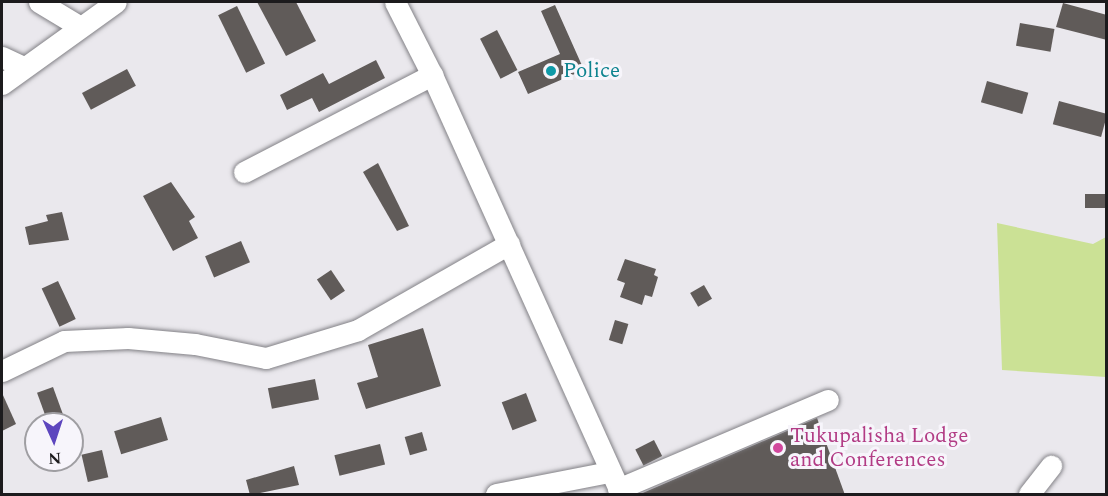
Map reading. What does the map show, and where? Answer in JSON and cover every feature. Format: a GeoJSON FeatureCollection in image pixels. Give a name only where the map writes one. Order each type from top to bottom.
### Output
{"type":"FeatureCollection","features":[{"type":"Feature","properties":{"kind":"street"},"geometry":{"type":"LineString","coordinates":[[39,2],[79,26]]}},
{"type":"Feature","properties":{"kind":"street"},"geometry":{"type":"LineString","coordinates":[[2,84],[79,26],[116,2]]}},
{"type":"Feature","properties":{"kind":"street"},"geometry":{"type":"LineString","coordinates":[[395,2],[432,75],[616,485]]}},
{"type":"Feature","properties":{"kind":"street"},"geometry":{"type":"LineString","coordinates":[[2,57],[23,67]]}},
{"type":"Feature","properties":{"kind":"street"},"geometry":{"type":"LineString","coordinates":[[244,172],[432,75]]}},
{"type":"Feature","properties":{"kind":"street"},"geometry":{"type":"LineString","coordinates":[[2,371],[64,341],[128,339],[195,344],[266,358],[358,330],[509,244]]}},
{"type":"Feature","properties":{"kind":"street"},"geometry":{"type":"LineString","coordinates":[[496,495],[616,485],[828,400]]}},
{"type":"Feature","properties":{"kind":"street"},"geometry":{"type":"LineString","coordinates":[[1029,495],[1051,466]]}},
{"type":"Feature","properties":{"kind":"green space"},"geometry":{"type":"Polygon","coordinates":[[[997,223],[1093,244],[1106,237],[1106,377],[1002,370],[997,223]]]}},
{"type":"Feature","properties":{"kind":"building"},"geometry":{"type":"Polygon","coordinates":[[[257,2],[296,2],[316,41],[286,56],[257,2]]]}},
{"type":"Feature","properties":{"kind":"building"},"geometry":{"type":"Polygon","coordinates":[[[1063,3],[1107,15],[1107,40],[1056,27],[1063,3]]]}},
{"type":"Feature","properties":{"kind":"building","name":"Police"},"geometry":{"type":"Polygon","coordinates":[[[555,5],[584,70],[528,94],[518,72],[560,54],[541,11],[555,5]]]}},
{"type":"Feature","properties":{"kind":"building"},"geometry":{"type":"Polygon","coordinates":[[[237,6],[265,64],[246,73],[218,15],[237,6]]]}},
{"type":"Feature","properties":{"kind":"building"},"geometry":{"type":"Polygon","coordinates":[[[1020,23],[1054,29],[1050,52],[1016,46],[1020,23]]]}},
{"type":"Feature","properties":{"kind":"building","name":"Police"},"geometry":{"type":"Polygon","coordinates":[[[497,30],[517,70],[501,79],[480,39],[497,30]]]}},
{"type":"Feature","properties":{"kind":"building"},"geometry":{"type":"Polygon","coordinates":[[[376,60],[385,78],[319,112],[312,98],[287,110],[280,95],[323,73],[329,84],[376,60]]]}},
{"type":"Feature","properties":{"kind":"building"},"geometry":{"type":"Polygon","coordinates":[[[127,69],[136,86],[91,110],[82,93],[127,69]]]}},
{"type":"Feature","properties":{"kind":"building"},"geometry":{"type":"Polygon","coordinates":[[[987,81],[1028,93],[1022,114],[981,102],[987,81]]]}},
{"type":"Feature","properties":{"kind":"building"},"geometry":{"type":"Polygon","coordinates":[[[1059,101],[1106,114],[1101,137],[1053,124],[1059,101]]]}},
{"type":"Feature","properties":{"kind":"building"},"geometry":{"type":"Polygon","coordinates":[[[378,163],[409,226],[397,231],[363,172],[378,163]]]}},
{"type":"Feature","properties":{"kind":"building"},"geometry":{"type":"Polygon","coordinates":[[[171,182],[195,217],[189,221],[198,238],[173,251],[143,196],[171,182]]]}},
{"type":"Feature","properties":{"kind":"building"},"geometry":{"type":"Polygon","coordinates":[[[1085,194],[1106,194],[1106,208],[1085,208],[1085,194]]]}},
{"type":"Feature","properties":{"kind":"building"},"geometry":{"type":"Polygon","coordinates":[[[62,212],[69,240],[29,245],[25,227],[48,221],[46,215],[62,212]]]}},
{"type":"Feature","properties":{"kind":"building"},"geometry":{"type":"Polygon","coordinates":[[[241,241],[250,262],[214,277],[205,256],[241,241]]]}},
{"type":"Feature","properties":{"kind":"building"},"geometry":{"type":"Polygon","coordinates":[[[625,259],[656,269],[654,275],[658,277],[652,297],[645,295],[642,305],[620,297],[625,283],[617,280],[625,259]]]}},
{"type":"Feature","properties":{"kind":"building"},"geometry":{"type":"Polygon","coordinates":[[[331,270],[345,291],[331,300],[317,280],[331,270]]]}},
{"type":"Feature","properties":{"kind":"building"},"geometry":{"type":"Polygon","coordinates":[[[58,281],[76,319],[59,327],[42,289],[58,281]]]}},
{"type":"Feature","properties":{"kind":"building"},"geometry":{"type":"Polygon","coordinates":[[[704,285],[712,299],[698,307],[690,293],[704,285]]]}},
{"type":"Feature","properties":{"kind":"building"},"geometry":{"type":"Polygon","coordinates":[[[615,320],[628,324],[622,344],[609,340],[615,320]]]}},
{"type":"Feature","properties":{"kind":"building"},"geometry":{"type":"Polygon","coordinates":[[[423,328],[441,386],[366,409],[357,383],[378,377],[368,345],[423,328]]]}},
{"type":"Feature","properties":{"kind":"building"},"geometry":{"type":"Polygon","coordinates":[[[315,379],[319,400],[272,409],[268,388],[315,379]]]}},
{"type":"Feature","properties":{"kind":"building"},"geometry":{"type":"Polygon","coordinates":[[[53,387],[62,412],[44,412],[37,393],[53,387]]]}},
{"type":"Feature","properties":{"kind":"building"},"geometry":{"type":"Polygon","coordinates":[[[2,393],[16,424],[2,431],[2,393]]]}},
{"type":"Feature","properties":{"kind":"building"},"geometry":{"type":"Polygon","coordinates":[[[526,393],[537,421],[512,430],[502,402],[526,393]]]}},
{"type":"Feature","properties":{"kind":"building"},"geometry":{"type":"Polygon","coordinates":[[[161,417],[168,440],[121,454],[114,431],[161,417]]]}},
{"type":"Feature","properties":{"kind":"building","name":"Tukupalisha Lodge and Conferences"},"geometry":{"type":"Polygon","coordinates":[[[817,418],[845,495],[638,495],[817,418]]]}},
{"type":"Feature","properties":{"kind":"building"},"geometry":{"type":"Polygon","coordinates":[[[422,432],[427,450],[410,455],[405,437],[422,432]]]}},
{"type":"Feature","properties":{"kind":"building"},"geometry":{"type":"Polygon","coordinates":[[[654,440],[662,456],[643,466],[635,450],[654,440]]]}},
{"type":"Feature","properties":{"kind":"building"},"geometry":{"type":"Polygon","coordinates":[[[380,444],[385,464],[339,476],[334,455],[380,444]]]}},
{"type":"Feature","properties":{"kind":"building"},"geometry":{"type":"Polygon","coordinates":[[[102,450],[108,477],[88,482],[84,454],[102,450]]]}},
{"type":"Feature","properties":{"kind":"building"},"geometry":{"type":"Polygon","coordinates":[[[294,466],[299,485],[250,495],[246,480],[294,466]]]}},
{"type":"Feature","properties":{"kind":"place","name":"Police"},"geometry":{"type":"Point","coordinates":[551,71]}},
{"type":"Feature","properties":{"kind":"place","name":"Tukupalisha Lodge and Conferences"},"geometry":{"type":"Point","coordinates":[778,448]}}]}
